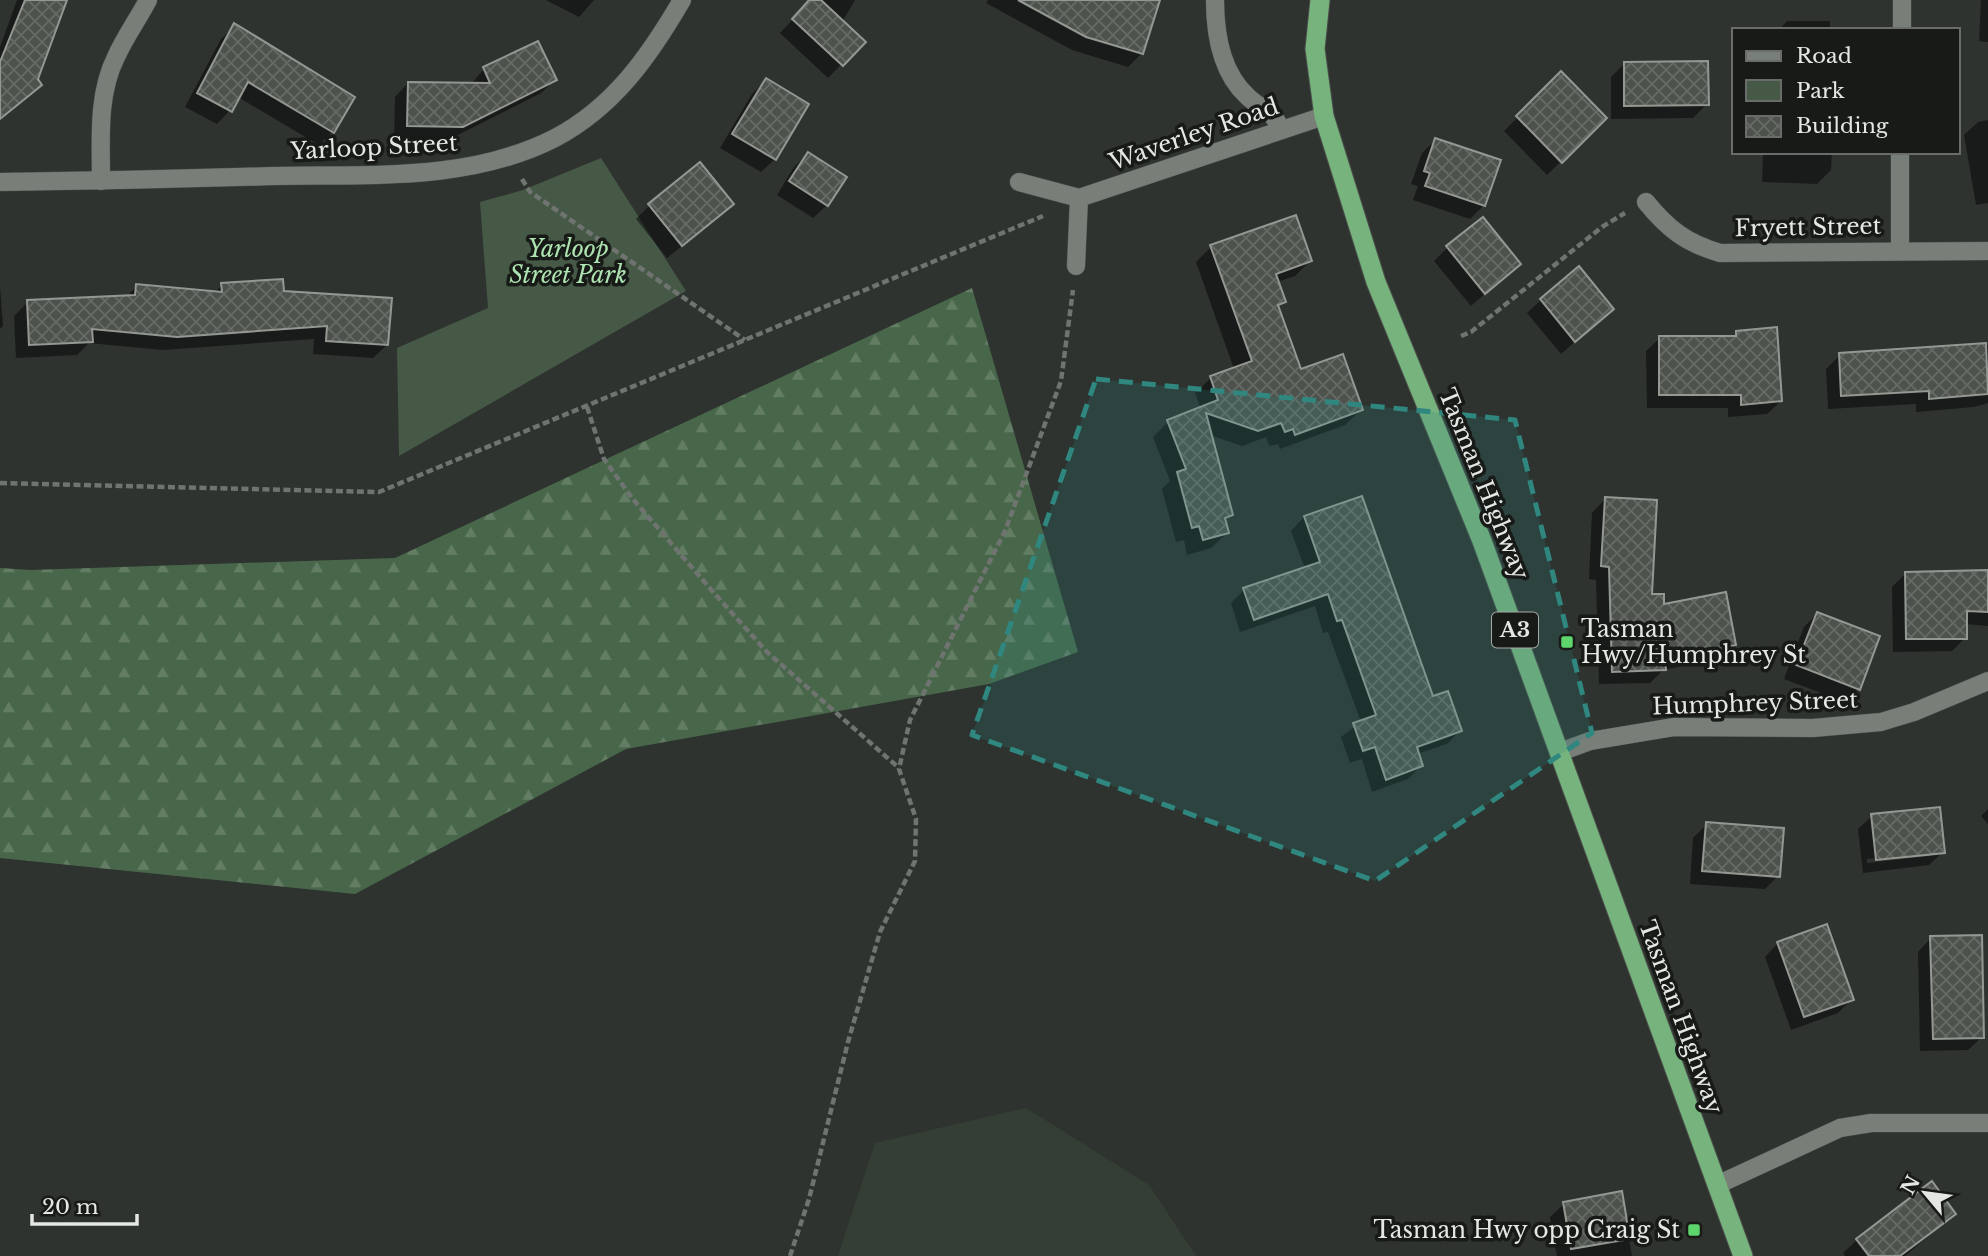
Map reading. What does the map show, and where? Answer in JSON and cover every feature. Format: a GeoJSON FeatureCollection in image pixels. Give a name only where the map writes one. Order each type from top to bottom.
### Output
{"type":"FeatureCollection","features":[{"type":"Feature","properties":{"kind":"highway","name":"Tasman Highway"},"geometry":{"type":"LineString","coordinates":[[1320,0],[1315,49],[1324,116],[1376,282],[1482,541],[1743,1256]]}},
{"type":"Feature","properties":{"kind":"street"},"geometry":{"type":"LineString","coordinates":[[101,181],[101,113],[107,82],[115,58],[148,0]]}},
{"type":"Feature","properties":{"kind":"street","name":"Yarloop Street"},"geometry":{"type":"LineString","coordinates":[[0,183],[394,173],[486,164],[556,137],[623,87],[655,46],[682,0]]}},
{"type":"Feature","properties":{"kind":"street"},"geometry":{"type":"LineString","coordinates":[[1215,0],[1220,48],[1229,76],[1248,98],[1275,115],[1281,130]]}},
{"type":"Feature","properties":{"kind":"street"},"geometry":{"type":"LineString","coordinates":[[1902,0],[1902,28]]}},
{"type":"Feature","properties":{"kind":"street","name":"Waverley Road"},"geometry":{"type":"LineString","coordinates":[[1079,198],[1324,116]]}},
{"type":"Feature","properties":{"kind":"street"},"geometry":{"type":"LineString","coordinates":[[1899,250],[1900,154]]}},
{"type":"Feature","properties":{"kind":"street"},"geometry":{"type":"LineString","coordinates":[[1019,182],[1079,198],[1076,266]]}},
{"type":"Feature","properties":{"kind":"street","name":"Fryett Street"},"geometry":{"type":"LineString","coordinates":[[1646,202],[1666,227],[1683,239],[1720,253],[1988,251]]}},
{"type":"Feature","properties":{"kind":"street","name":"Humphrey Street"},"geometry":{"type":"LineString","coordinates":[[1560,752],[1599,738],[1674,727],[1812,728],[1881,722],[1914,712],[1988,681]]}},
{"type":"Feature","properties":{"kind":"street"},"geometry":{"type":"LineString","coordinates":[[1717,1185],[1840,1128],[1871,1123],[1988,1124]]}},
{"type":"Feature","properties":{"kind":"path"},"geometry":{"type":"LineString","coordinates":[[522,178],[530,192],[745,340]]}},
{"type":"Feature","properties":{"kind":"path"},"geometry":{"type":"LineString","coordinates":[[0,483],[379,492],[587,407],[1079,198]]}},
{"type":"Feature","properties":{"kind":"path"},"geometry":{"type":"LineString","coordinates":[[1461,336],[1471,332],[1602,227],[1646,202]]}},
{"type":"Feature","properties":{"kind":"path"},"geometry":{"type":"LineString","coordinates":[[899,769],[910,720],[1005,531],[1061,381],[1076,266]]}},
{"type":"Feature","properties":{"kind":"path"},"geometry":{"type":"LineString","coordinates":[[587,407],[604,459],[632,498],[767,652],[899,769],[916,820],[915,861],[880,932],[848,1042],[809,1199],[790,1256]]}},
{"type":"Feature","properties":{"kind":"highlighted area"},"geometry":{"type":"Polygon","coordinates":[[[1096,379],[1515,420],[1592,733],[1375,881],[972,735],[1096,379]]]}},
{"type":"Feature","properties":{"kind":"shaded area"},"geometry":{"type":"Polygon","coordinates":[[[1026,1108],[1149,1185],[1196,1256],[838,1256],[875,1143],[1026,1108]]]}},
{"type":"Feature","properties":{"kind":"green space","name":"Yarloop Street Park"},"geometry":{"type":"Polygon","coordinates":[[[601,158],[686,291],[399,456],[397,348],[488,308],[480,202],[523,190],[601,158]]]}},
{"type":"Feature","properties":{"kind":"green space"},"geometry":{"type":"Polygon","coordinates":[[[972,288],[1078,652],[989,684],[626,749],[355,894],[0,858],[0,568],[30,570],[395,558],[972,288]]]}},
{"type":"Feature","properties":{"kind":"building"},"geometry":{"type":"Polygon","coordinates":[[[25,0],[67,0],[38,79],[42,85],[0,119],[0,62],[25,0]]]}},
{"type":"Feature","properties":{"kind":"building"},"geometry":{"type":"Polygon","coordinates":[[[809,0],[821,0],[866,42],[843,66],[792,19],[809,0]]]}},
{"type":"Feature","properties":{"kind":"building"},"geometry":{"type":"Polygon","coordinates":[[[1018,0],[1160,0],[1143,54],[1086,37],[1018,0]]]}},
{"type":"Feature","properties":{"kind":"building"},"geometry":{"type":"Polygon","coordinates":[[[234,23],[355,97],[334,133],[248,82],[232,112],[197,93],[234,23]]]}},
{"type":"Feature","properties":{"kind":"building"},"geometry":{"type":"Polygon","coordinates":[[[538,41],[557,80],[463,127],[407,126],[408,82],[490,83],[483,67],[538,41]]]}},
{"type":"Feature","properties":{"kind":"building"},"geometry":{"type":"Polygon","coordinates":[[[1708,61],[1709,105],[1624,106],[1624,62],[1708,61]]]}},
{"type":"Feature","properties":{"kind":"building"},"geometry":{"type":"Polygon","coordinates":[[[1561,71],[1607,118],[1562,163],[1516,116],[1561,71]]]}},
{"type":"Feature","properties":{"kind":"building"},"geometry":{"type":"Polygon","coordinates":[[[766,78],[809,104],[776,160],[732,134],[766,78]]]}},
{"type":"Feature","properties":{"kind":"building"},"geometry":{"type":"Polygon","coordinates":[[[1435,138],[1501,160],[1485,206],[1425,186],[1430,173],[1424,171],[1435,138]]]}},
{"type":"Feature","properties":{"kind":"building"},"geometry":{"type":"Polygon","coordinates":[[[808,152],[847,177],[828,206],[789,181],[808,152]]]}},
{"type":"Feature","properties":{"kind":"building"},"geometry":{"type":"Polygon","coordinates":[[[700,162],[734,204],[682,246],[648,204],[700,162]]]}},
{"type":"Feature","properties":{"kind":"building"},"geometry":{"type":"Polygon","coordinates":[[[1296,215],[1312,261],[1276,274],[1286,302],[1278,305],[1301,369],[1343,354],[1363,410],[1295,435],[1293,429],[1285,432],[1281,423],[1258,431],[1206,413],[1233,515],[1225,518],[1229,533],[1203,540],[1199,526],[1192,528],[1177,472],[1186,469],[1167,420],[1218,400],[1210,376],[1252,361],[1210,245],[1296,215]]]}},
{"type":"Feature","properties":{"kind":"building"},"geometry":{"type":"Polygon","coordinates":[[[1483,217],[1521,264],[1485,294],[1446,246],[1483,217]]]}},
{"type":"Feature","properties":{"kind":"building"},"geometry":{"type":"Polygon","coordinates":[[[1579,266],[1614,309],[1575,342],[1540,299],[1579,266]]]}},
{"type":"Feature","properties":{"kind":"building"},"geometry":{"type":"Polygon","coordinates":[[[283,279],[284,291],[392,298],[388,345],[326,341],[327,326],[177,337],[92,329],[93,342],[29,345],[27,300],[135,295],[136,284],[222,292],[221,283],[283,279]]]}},
{"type":"Feature","properties":{"kind":"building"},"geometry":{"type":"Polygon","coordinates":[[[1777,327],[1782,401],[1741,405],[1741,395],[1659,395],[1659,336],[1736,336],[1736,331],[1777,327]]]}},
{"type":"Feature","properties":{"kind":"building"},"geometry":{"type":"Polygon","coordinates":[[[1986,343],[1988,394],[1929,399],[1929,391],[1841,396],[1839,353],[1986,343]]]}},
{"type":"Feature","properties":{"kind":"building"},"geometry":{"type":"Polygon","coordinates":[[[1362,496],[1433,696],[1448,691],[1462,731],[1417,747],[1423,766],[1386,780],[1375,747],[1363,751],[1353,723],[1376,715],[1342,620],[1337,621],[1328,594],[1254,620],[1243,588],[1320,562],[1304,516],[1362,496]]]}},
{"type":"Feature","properties":{"kind":"building"},"geometry":{"type":"Polygon","coordinates":[[[1605,497],[1657,500],[1652,594],[1664,594],[1664,604],[1726,592],[1736,645],[1665,660],[1666,670],[1612,672],[1609,567],[1601,566],[1605,497]]]}},
{"type":"Feature","properties":{"kind":"building"},"geometry":{"type":"Polygon","coordinates":[[[1988,570],[1988,612],[1967,611],[1967,639],[1906,639],[1905,572],[1988,570]]]}},
{"type":"Feature","properties":{"kind":"building"},"geometry":{"type":"Polygon","coordinates":[[[1817,612],[1880,636],[1860,690],[1796,665],[1817,612]]]}},
{"type":"Feature","properties":{"kind":"building"},"geometry":{"type":"Polygon","coordinates":[[[1940,807],[1945,853],[1876,860],[1871,814],[1940,807]]]}},
{"type":"Feature","properties":{"kind":"building"},"geometry":{"type":"Polygon","coordinates":[[[1706,822],[1784,828],[1780,877],[1702,871],[1706,822]]]}},
{"type":"Feature","properties":{"kind":"building"},"geometry":{"type":"Polygon","coordinates":[[[1827,924],[1854,1000],[1804,1017],[1777,942],[1827,924]]]}},
{"type":"Feature","properties":{"kind":"building"},"geometry":{"type":"Polygon","coordinates":[[[1982,935],[1984,1038],[1933,1039],[1930,936],[1982,935]]]}},
{"type":"Feature","properties":{"kind":"building"},"geometry":{"type":"Polygon","coordinates":[[[1932,1181],[1956,1214],[1900,1256],[1869,1256],[1856,1239],[1932,1181]]]}},
{"type":"Feature","properties":{"kind":"building"},"geometry":{"type":"Polygon","coordinates":[[[1622,1191],[1630,1239],[1571,1249],[1563,1202],[1622,1191]]]}},
{"type":"Feature","properties":{"kind":"place","name":"Tasman Hwy/Humphrey St"},"geometry":{"type":"Point","coordinates":[1567,642]}},
{"type":"Feature","properties":{"kind":"place","name":"Tasman Hwy opp Craig St"},"geometry":{"type":"Point","coordinates":[1694,1230]}}]}
